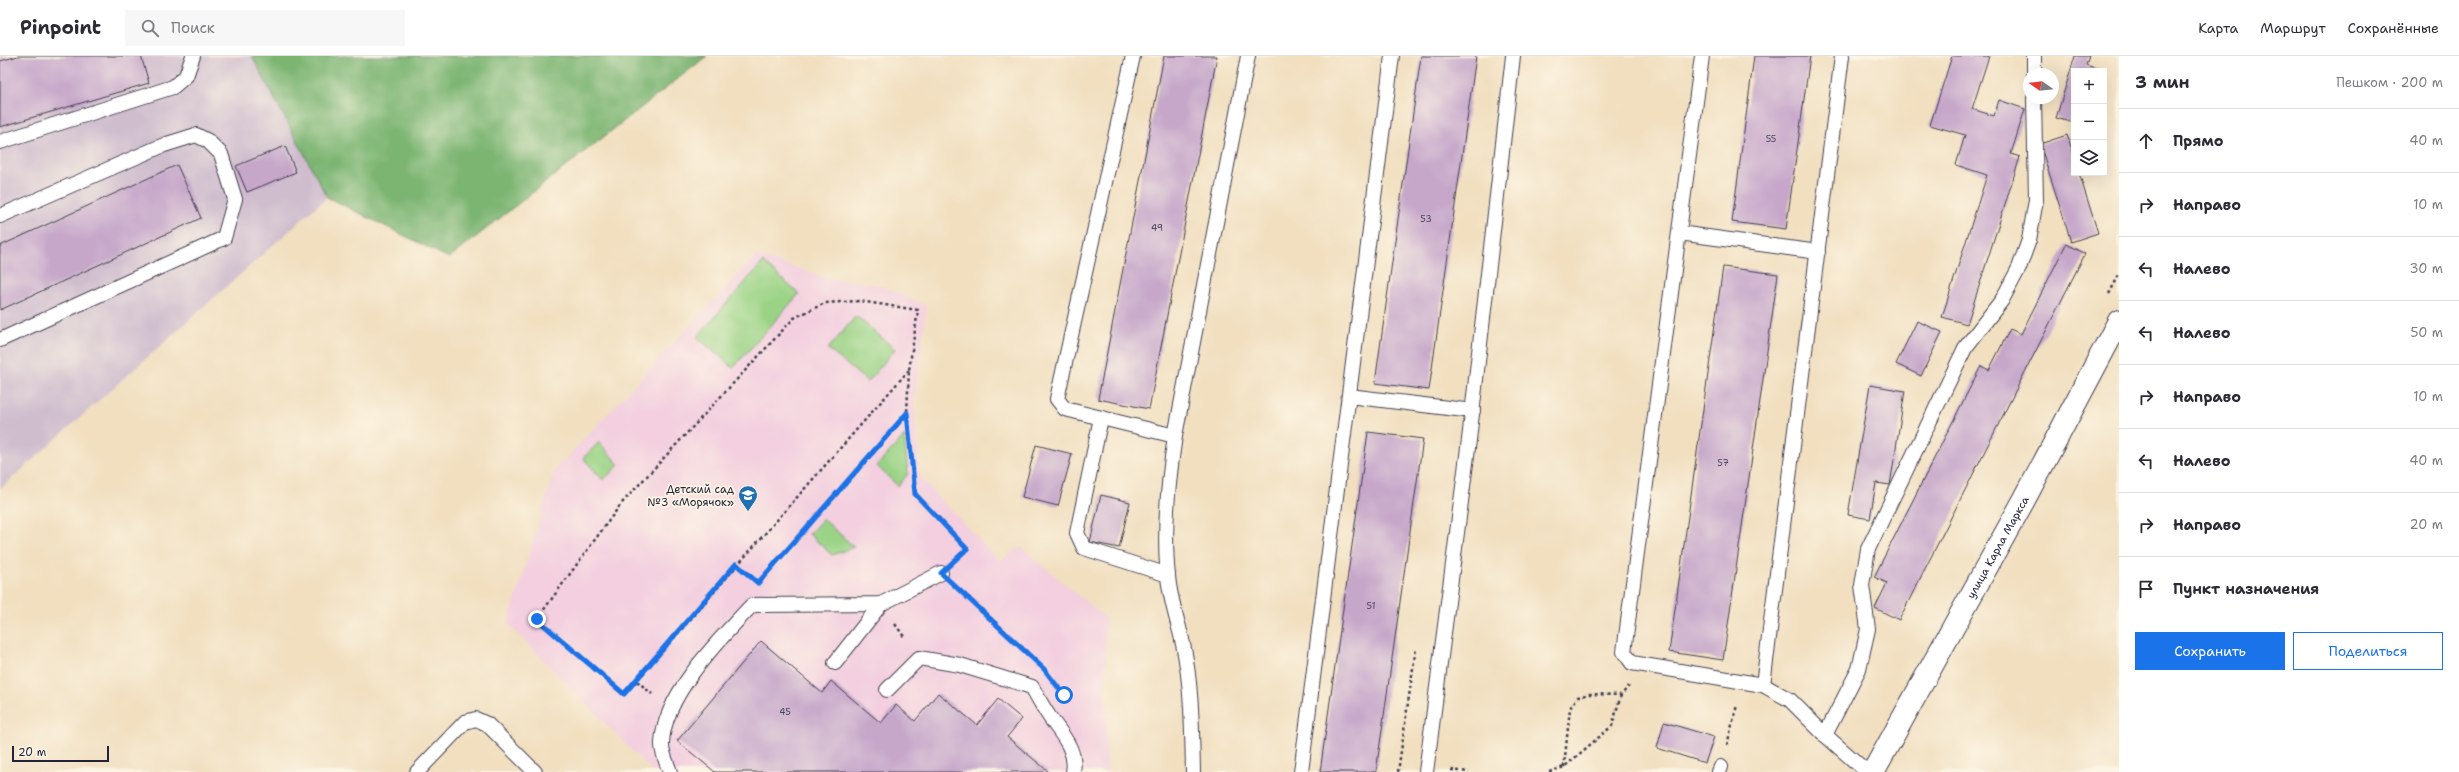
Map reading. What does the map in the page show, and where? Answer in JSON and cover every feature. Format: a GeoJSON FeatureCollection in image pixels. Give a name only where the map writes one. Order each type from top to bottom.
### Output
{"type":"FeatureCollection","features":[{"type":"Feature","properties":{"kind":"highway","name":"улица Карла Маркса"},"geometry":{"type":"LineString","coordinates":[[1873,772],[2024,500],[2119,321]]}},
{"type":"Feature","properties":{"kind":"lane"},"geometry":{"type":"LineString","coordinates":[[0,142],[173,87],[186,76],[193,56]]}},
{"type":"Feature","properties":{"kind":"lane"},"geometry":{"type":"LineString","coordinates":[[1133,56],[1057,399],[1066,409],[1175,436]]}},
{"type":"Feature","properties":{"kind":"lane"},"geometry":{"type":"LineString","coordinates":[[1193,772],[1190,696],[1184,645],[1172,602],[1168,575],[1168,485],[1175,436],[1248,56]]}},
{"type":"Feature","properties":{"kind":"lane"},"geometry":{"type":"LineString","coordinates":[[1300,772],[1392,56]]}},
{"type":"Feature","properties":{"kind":"lane"},"geometry":{"type":"LineString","coordinates":[[1426,772],[1473,411],[1513,56]]}},
{"type":"Feature","properties":{"kind":"lane"},"geometry":{"type":"LineString","coordinates":[[1702,56],[1624,652],[1632,663],[1763,685],[1790,700],[1825,735],[1867,772]]}},
{"type":"Feature","properties":{"kind":"lane"},"geometry":{"type":"LineString","coordinates":[[1763,685],[1842,56]]}},
{"type":"Feature","properties":{"kind":"lane"},"geometry":{"type":"LineString","coordinates":[[2034,56],[2034,68]]}},
{"type":"Feature","properties":{"kind":"lane"},"geometry":{"type":"LineString","coordinates":[[1825,735],[1859,669],[1868,628],[1862,585],[1868,549],[1965,348],[2002,300],[2019,268],[2029,240],[2036,200],[2034,104]]}},
{"type":"Feature","properties":{"kind":"lane"},"geometry":{"type":"LineString","coordinates":[[0,216],[164,145],[196,135],[208,141],[221,154],[235,199],[224,238],[0,340]]}},
{"type":"Feature","properties":{"kind":"lane"},"geometry":{"type":"LineString","coordinates":[[1679,233],[1818,252]]}},
{"type":"Feature","properties":{"kind":"lane"},"geometry":{"type":"LineString","coordinates":[[1349,396],[1473,411]]}},
{"type":"Feature","properties":{"kind":"lane"},"geometry":{"type":"LineString","coordinates":[[1101,418],[1077,533],[1084,548],[1168,575]]}},
{"type":"Feature","properties":{"kind":"lane"},"geometry":{"type":"LineString","coordinates":[[835,663],[881,604],[941,573]]}},
{"type":"Feature","properties":{"kind":"lane"},"geometry":{"type":"LineString","coordinates":[[670,772],[662,744],[669,708],[710,650],[752,605],[881,604]]}},
{"type":"Feature","properties":{"kind":"lane"},"geometry":{"type":"LineString","coordinates":[[886,690],[919,658],[960,665],[1032,687],[1052,720],[1063,733],[1075,761],[1073,772]]}},
{"type":"Feature","properties":{"kind":"lane"},"geometry":{"type":"LineString","coordinates":[[417,772],[465,722],[476,719],[487,724],[535,772]]}},
{"type":"Feature","properties":{"kind":"path"},"geometry":{"type":"LineString","coordinates":[[909,370],[736,564],[624,694],[537,619],[621,504],[794,318],[825,303],[859,301],[918,310],[909,370],[907,413],[915,494],[967,549],[941,573],[1039,664]]}},
{"type":"Feature","properties":{"kind":"path"},"geometry":{"type":"LineString","coordinates":[[736,564],[758,583],[907,413]]}},
{"type":"Feature","properties":{"kind":"path"},"geometry":{"type":"LineString","coordinates":[[881,604],[919,658]]}},
{"type":"Feature","properties":{"kind":"path"},"geometry":{"type":"LineString","coordinates":[[1549,772],[1564,767],[1612,726],[1621,695],[1630,686],[1632,663]]}},
{"type":"Feature","properties":{"kind":"path"},"geometry":{"type":"LineString","coordinates":[[1720,769],[1743,682]]}},
{"type":"Feature","properties":{"kind":"path"},"geometry":{"type":"LineString","coordinates":[[1564,767],[1570,708],[1578,697],[1590,694],[1621,695]]}},
{"type":"Feature","properties":{"kind":"shaded area"},"geometry":{"type":"Polygon","coordinates":[[[0,56],[252,56],[327,197],[0,489],[0,56]]]}},
{"type":"Feature","properties":{"kind":"shaded area","name":"Детский сад №3 «Морячок»"},"geometry":{"type":"Polygon","coordinates":[[[756,255],[828,278],[879,285],[927,306],[914,401],[920,477],[999,561],[1021,547],[1105,618],[1107,772],[653,772],[508,624],[554,471],[756,255]]]}},
{"type":"Feature","properties":{"kind":"green space"},"geometry":{"type":"Polygon","coordinates":[[[252,56],[707,56],[449,258],[327,197],[252,56]]]}},
{"type":"Feature","properties":{"kind":"green space"},"geometry":{"type":"Polygon","coordinates":[[[763,262],[799,294],[733,368],[697,337],[763,262]]]}},
{"type":"Feature","properties":{"kind":"green space"},"geometry":{"type":"Polygon","coordinates":[[[856,316],[895,349],[868,382],[828,349],[856,316]]]}},
{"type":"Feature","properties":{"kind":"green space"},"geometry":{"type":"Polygon","coordinates":[[[904,436],[908,474],[898,486],[877,466],[904,436]]]}},
{"type":"Feature","properties":{"kind":"green space"},"geometry":{"type":"Polygon","coordinates":[[[599,442],[619,465],[603,480],[583,458],[599,442]]]}},
{"type":"Feature","properties":{"kind":"green space"},"geometry":{"type":"Polygon","coordinates":[[[823,519],[854,547],[832,555],[809,534],[823,519]]]}},
{"type":"Feature","properties":{"kind":"building"},"geometry":{"type":"Polygon","coordinates":[[[18,56],[141,56],[149,83],[0,127],[0,61],[18,56]]]}},
{"type":"Feature","properties":{"kind":"building"},"geometry":{"type":"Polygon","coordinates":[[[1164,56],[1217,56],[1149,409],[1098,399],[1164,56]]]}},
{"type":"Feature","properties":{"kind":"building"},"geometry":{"type":"Polygon","coordinates":[[[1421,56],[1476,56],[1429,390],[1375,383],[1421,56]]]}},
{"type":"Feature","properties":{"kind":"building"},"geometry":{"type":"Polygon","coordinates":[[[1754,56],[1810,56],[1786,229],[1732,222],[1754,56]]]}},
{"type":"Feature","properties":{"kind":"building"},"geometry":{"type":"Polygon","coordinates":[[[1952,56],[1989,56],[1972,109],[1994,116],[1999,100],[2025,109],[2011,154],[2020,157],[1967,324],[1942,317],[1987,175],[1956,165],[1965,135],[1930,125],[1952,56]]]}},
{"type":"Feature","properties":{"kind":"building"},"geometry":{"type":"Polygon","coordinates":[[[2075,56],[2089,56],[2086,65],[2095,68],[2071,68],[2075,56]]]}},
{"type":"Feature","properties":{"kind":"building"},"geometry":{"type":"Polygon","coordinates":[[[2071,69],[2071,122],[2056,118],[2071,69]]]}},
{"type":"Feature","properties":{"kind":"building"},"geometry":{"type":"Polygon","coordinates":[[[2067,135],[2071,147],[2071,176],[2080,176],[2098,233],[2071,242],[2040,144],[2067,135]]]}},
{"type":"Feature","properties":{"kind":"building"},"geometry":{"type":"Polygon","coordinates":[[[285,146],[296,172],[247,192],[236,166],[285,146]]]}},
{"type":"Feature","properties":{"kind":"building"},"geometry":{"type":"Polygon","coordinates":[[[177,165],[201,218],[0,310],[0,246],[177,165]]]}},
{"type":"Feature","properties":{"kind":"building"},"geometry":{"type":"Polygon","coordinates":[[[2066,244],[2085,254],[1899,620],[1875,608],[1887,583],[1874,577],[1981,366],[1989,370],[2010,329],[2021,334],[2066,244]]]}},
{"type":"Feature","properties":{"kind":"building"},"geometry":{"type":"Polygon","coordinates":[[[1723,267],[1778,274],[1723,660],[1669,652],[1723,267]]]}},
{"type":"Feature","properties":{"kind":"building"},"geometry":{"type":"Polygon","coordinates":[[[1917,321],[1942,332],[1921,376],[1896,364],[1917,321]]]}},
{"type":"Feature","properties":{"kind":"building"},"geometry":{"type":"Polygon","coordinates":[[[1870,385],[1905,391],[1890,485],[1876,483],[1870,519],[1848,515],[1870,385]]]}},
{"type":"Feature","properties":{"kind":"building"},"geometry":{"type":"Polygon","coordinates":[[[1368,432],[1423,439],[1376,772],[1320,772],[1368,432]]]}},
{"type":"Feature","properties":{"kind":"building"},"geometry":{"type":"Polygon","coordinates":[[[1036,445],[1072,454],[1058,506],[1022,497],[1036,445]]]}},
{"type":"Feature","properties":{"kind":"building"},"geometry":{"type":"Polygon","coordinates":[[[1101,495],[1130,502],[1119,548],[1090,542],[1101,495]]]}},
{"type":"Feature","properties":{"kind":"building"},"geometry":{"type":"Polygon","coordinates":[[[761,641],[822,693],[831,681],[881,723],[896,705],[915,721],[938,693],[977,725],[998,699],[1022,719],[1007,737],[1049,772],[715,772],[677,741],[761,641]]]}},
{"type":"Feature","properties":{"kind":"building"},"geometry":{"type":"Polygon","coordinates":[[[1664,722],[1714,737],[1705,763],[1657,748],[1664,722]]]}},
{"type":"Feature","properties":{"kind":"place","name":"Детский сад №3 «Морячок»"},"geometry":{"type":"Point","coordinates":[748,512]}},
{"type":"Feature","properties":{"kind":"route"},"geometry":{"type":"LineString","coordinates":[[537,619],[624,694],[637,681],[736,564],[758,583],[907,413],[915,494],[967,549],[941,573],[1044,669],[1064,695]]}}]}
